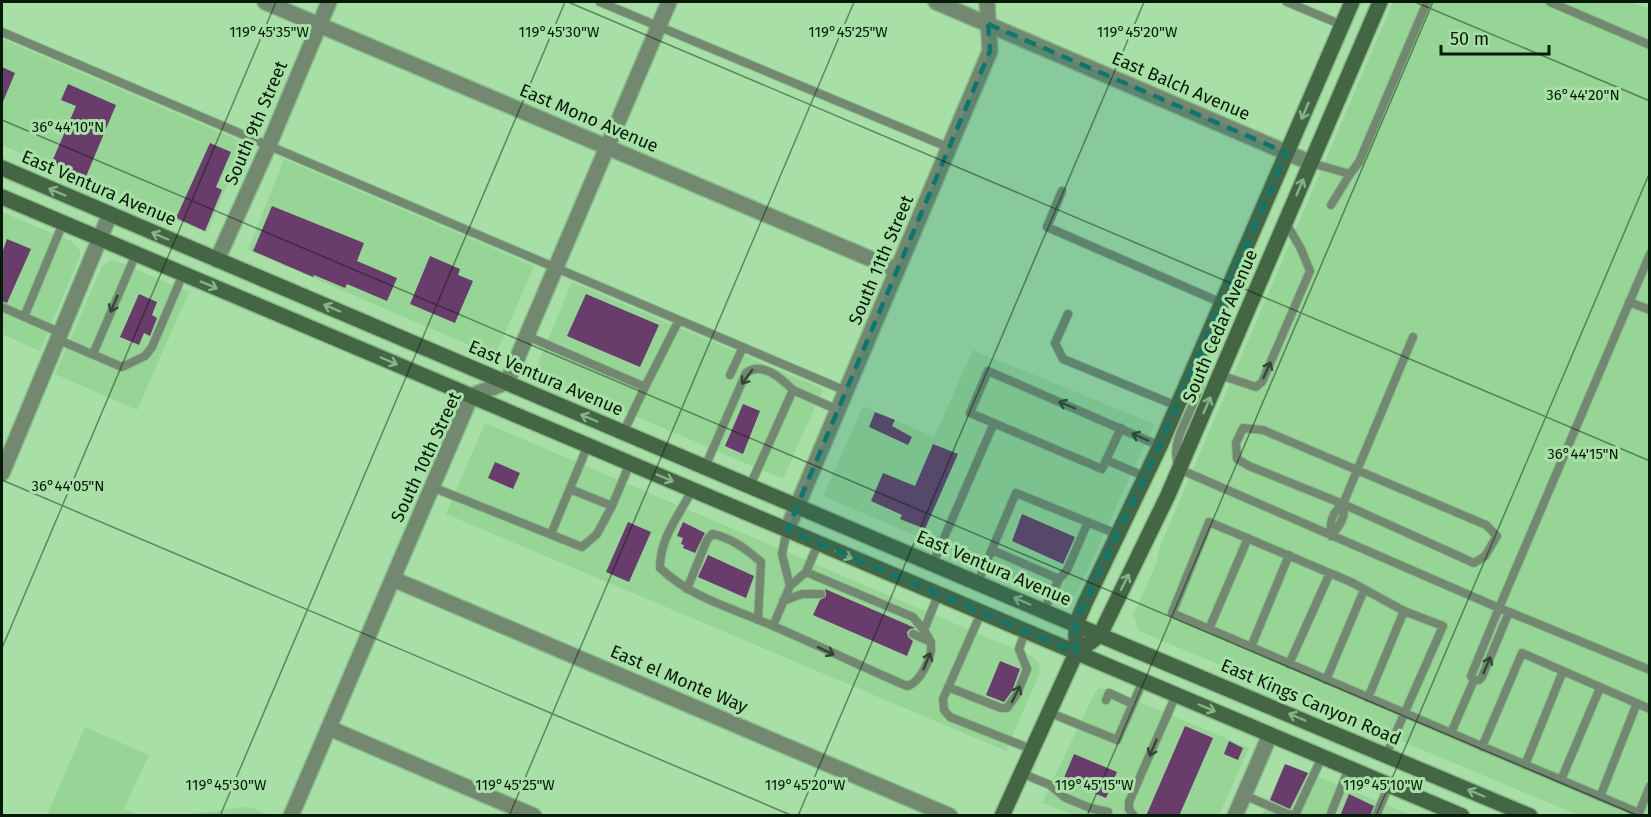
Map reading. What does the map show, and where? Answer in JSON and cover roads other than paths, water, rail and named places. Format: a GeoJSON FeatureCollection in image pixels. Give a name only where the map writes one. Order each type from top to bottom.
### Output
{"type":"FeatureCollection","features":[{"type":"Feature","properties":{"kind":"main road","name":"South Cedar Avenue"},"geometry":{"type":"LineString","coordinates":[[1002,816],[1076,653],[1076,624],[1160,446],[1352,2]]}},
{"type":"Feature","properties":{"kind":"main road","name":"South Cedar Avenue"},"geometry":{"type":"LineString","coordinates":[[1076,653],[1100,635],[1179,469],[1380,2]]}},
{"type":"Feature","properties":{"kind":"main road","name":"East Ventura Avenue"},"geometry":{"type":"LineString","coordinates":[[2,168],[1076,624]]}},
{"type":"Feature","properties":{"kind":"main road"},"geometry":{"type":"LineString","coordinates":[[2,198],[1462,816]]}},
{"type":"Feature","properties":{"kind":"main road","name":"East Kings Canyon Road"},"geometry":{"type":"LineString","coordinates":[[1076,624],[1530,816]]}},
{"type":"Feature","properties":{"kind":"street","name":"East Mono Avenue"},"geometry":{"type":"LineString","coordinates":[[265,2],[897,270]]}},
{"type":"Feature","properties":{"kind":"street","name":"South 9th Street"},"geometry":{"type":"LineString","coordinates":[[217,260],[329,2]]}},
{"type":"Feature","properties":{"kind":"street"},"geometry":{"type":"LineString","coordinates":[[507,382],[669,2]]}},
{"type":"Feature","properties":{"kind":"street","name":"East Balch Avenue"},"geometry":{"type":"LineString","coordinates":[[936,2],[1311,163]]}},
{"type":"Feature","properties":{"kind":"street","name":"South 11th Street"},"geometry":{"type":"LineString","coordinates":[[787,530],[990,51],[987,2]]}},
{"type":"Feature","properties":{"kind":"street"},"geometry":{"type":"LineString","coordinates":[[2,473],[110,214]]}},
{"type":"Feature","properties":{"kind":"street","name":"South 10th Street"},"geometry":{"type":"LineString","coordinates":[[291,816],[471,396],[507,382]]}},
{"type":"Feature","properties":{"kind":"street","name":"East el Monte Way"},"geometry":{"type":"LineString","coordinates":[[393,579],[950,816]]}},
{"type":"Feature","properties":{"kind":"street"},"geometry":{"type":"LineString","coordinates":[[329,728],[534,816]]}},
{"type":"Feature","properties":{"kind":"street"},"geometry":{"type":"LineString","coordinates":[[1235,816],[1270,735]]}},
{"type":"Feature","properties":{"kind":"lane"},"geometry":{"type":"LineString","coordinates":[[600,2],[950,149]]}},
{"type":"Feature","properties":{"kind":"lane"},"geometry":{"type":"LineString","coordinates":[[1287,2],[1342,25]]}},
{"type":"Feature","properties":{"kind":"lane"},"geometry":{"type":"LineString","coordinates":[[1331,205],[1359,162],[1427,2]]}},
{"type":"Feature","properties":{"kind":"lane"},"geometry":{"type":"LineString","coordinates":[[1550,2],[1650,45]]}},
{"type":"Feature","properties":{"kind":"lane"},"geometry":{"type":"LineString","coordinates":[[2,32],[846,391]]}},
{"type":"Feature","properties":{"kind":"lane"},"geometry":{"type":"LineString","coordinates":[[1311,163],[1350,174]]}},
{"type":"Feature","properties":{"kind":"lane"},"geometry":{"type":"LineString","coordinates":[[1062,191],[1047,227],[1222,303]]}},
{"type":"Feature","properties":{"kind":"lane"},"geometry":{"type":"LineString","coordinates":[[1220,375],[1256,387],[1262,382],[1310,271],[1301,249],[1285,222]]}},
{"type":"Feature","properties":{"kind":"lane"},"geometry":{"type":"LineString","coordinates":[[24,316],[63,223]]}},
{"type":"Feature","properties":{"kind":"lane"},"geometry":{"type":"LineString","coordinates":[[93,354],[136,254]]}},
{"type":"Feature","properties":{"kind":"lane"},"geometry":{"type":"LineString","coordinates":[[1474,680],[1471,676],[1499,608],[1650,254]]}},
{"type":"Feature","properties":{"kind":"lane"},"geometry":{"type":"LineString","coordinates":[[2,307],[122,367],[149,352],[183,274]]}},
{"type":"Feature","properties":{"kind":"lane"},"geometry":{"type":"LineString","coordinates":[[1629,302],[1650,310]]}},
{"type":"Feature","properties":{"kind":"lane"},"geometry":{"type":"LineString","coordinates":[[1068,314],[1055,343],[1063,359],[1177,406]]}},
{"type":"Feature","properties":{"kind":"lane"},"geometry":{"type":"LineString","coordinates":[[623,433],[679,320]]}},
{"type":"Feature","properties":{"kind":"lane"},"geometry":{"type":"LineString","coordinates":[[527,336],[645,387]]}},
{"type":"Feature","properties":{"kind":"lane"},"geometry":{"type":"LineString","coordinates":[[1331,536],[1338,528],[1345,512],[1343,504],[1413,337]]}},
{"type":"Feature","properties":{"kind":"lane"},"geometry":{"type":"LineString","coordinates":[[730,375],[742,347]]}},
{"type":"Feature","properties":{"kind":"lane"},"geometry":{"type":"LineString","coordinates":[[1200,353],[1200,383],[1177,445],[1175,458],[1179,469],[1499,608],[1650,670]]}},
{"type":"Feature","properties":{"kind":"lane"},"geometry":{"type":"LineString","coordinates":[[705,467],[746,374],[752,369],[762,368],[783,380],[794,390],[838,410]]}},
{"type":"Feature","properties":{"kind":"lane"},"geometry":{"type":"LineString","coordinates":[[1121,428],[1102,469],[970,413],[988,371],[1121,428],[1160,446]]}},
{"type":"Feature","properties":{"kind":"lane"},"geometry":{"type":"LineString","coordinates":[[750,486],[794,390]]}},
{"type":"Feature","properties":{"kind":"lane"},"geometry":{"type":"LineString","coordinates":[[933,563],[994,423]]}},
{"type":"Feature","properties":{"kind":"lane"},"geometry":{"type":"LineString","coordinates":[[1243,428],[1263,430],[1357,470],[1486,525],[1497,536],[1485,556],[1474,563],[1343,504],[1249,466],[1237,459],[1236,443],[1243,428]]}},
{"type":"Feature","properties":{"kind":"lane"},"geometry":{"type":"LineString","coordinates":[[551,534],[588,445]]}},
{"type":"Feature","properties":{"kind":"lane"},"geometry":{"type":"LineString","coordinates":[[1106,460],[1144,476]]}},
{"type":"Feature","properties":{"kind":"lane"},"geometry":{"type":"LineString","coordinates":[[432,487],[582,547],[597,534],[612,506],[630,463]]}},
{"type":"Feature","properties":{"kind":"lane"},"geometry":{"type":"LineString","coordinates":[[570,489],[612,506]]}},
{"type":"Feature","properties":{"kind":"lane"},"geometry":{"type":"LineString","coordinates":[[692,490],[681,511],[675,517],[660,554],[660,568],[674,581],[699,596],[773,626],[907,686],[913,685],[920,679],[932,650],[931,642],[913,617],[806,572]]}},
{"type":"Feature","properties":{"kind":"lane"},"geometry":{"type":"LineString","coordinates":[[978,582],[1016,493],[1117,534]]}},
{"type":"Feature","properties":{"kind":"lane"},"geometry":{"type":"LineString","coordinates":[[1044,610],[1059,579],[1067,570],[1088,522]]}},
{"type":"Feature","properties":{"kind":"lane"},"geometry":{"type":"LineString","coordinates":[[1386,755],[1404,713],[1443,627],[1404,611],[1289,555],[1209,522],[1172,613],[1326,680],[1368,698],[1404,713],[1451,733],[1482,747],[1639,813],[1650,786]]}},
{"type":"Feature","properties":{"kind":"lane"},"geometry":{"type":"LineString","coordinates":[[787,530],[782,554],[789,586]]}},
{"type":"Feature","properties":{"kind":"lane"},"geometry":{"type":"LineString","coordinates":[[687,589],[707,540],[712,534],[722,536],[742,546],[761,562],[758,620]]}},
{"type":"Feature","properties":{"kind":"lane"},"geometry":{"type":"LineString","coordinates":[[1209,629],[1248,538]]}},
{"type":"Feature","properties":{"kind":"lane"},"geometry":{"type":"LineString","coordinates":[[773,626],[789,586],[806,572],[818,544]]}},
{"type":"Feature","properties":{"kind":"lane"},"geometry":{"type":"LineString","coordinates":[[992,550],[1059,579]]}},
{"type":"Feature","properties":{"kind":"lane"},"geometry":{"type":"LineString","coordinates":[[1251,647],[1289,555]]}},
{"type":"Feature","properties":{"kind":"lane"},"geometry":{"type":"LineString","coordinates":[[1289,664],[1329,573]]}},
{"type":"Feature","properties":{"kind":"lane"},"geometry":{"type":"LineString","coordinates":[[1326,680],[1364,590]]}},
{"type":"Feature","properties":{"kind":"lane"},"geometry":{"type":"LineString","coordinates":[[783,601],[802,594],[821,594]]}},
{"type":"Feature","properties":{"kind":"lane"},"geometry":{"type":"LineString","coordinates":[[924,630],[938,595]]}},
{"type":"Feature","properties":{"kind":"lane"},"geometry":{"type":"LineString","coordinates":[[1368,698],[1404,611]]}},
{"type":"Feature","properties":{"kind":"lane"},"geometry":{"type":"LineString","coordinates":[[1474,680],[1482,677],[1509,612]]}},
{"type":"Feature","properties":{"kind":"lane"},"geometry":{"type":"LineString","coordinates":[[981,613],[943,699],[944,710],[950,717],[1031,749]]}},
{"type":"Feature","properties":{"kind":"lane"},"geometry":{"type":"LineString","coordinates":[[948,687],[1001,708],[1007,708],[1017,694],[1027,669],[1019,649],[1025,632]]}},
{"type":"Feature","properties":{"kind":"lane"},"geometry":{"type":"LineString","coordinates":[[913,634],[931,642]]}},
{"type":"Feature","properties":{"kind":"lane"},"geometry":{"type":"LineString","coordinates":[[1482,747],[1522,653],[1650,709]]}},
{"type":"Feature","properties":{"kind":"lane"},"geometry":{"type":"LineString","coordinates":[[1525,765],[1563,671]]}},
{"type":"Feature","properties":{"kind":"lane"},"geometry":{"type":"LineString","coordinates":[[1451,733],[1474,680]]}},
{"type":"Feature","properties":{"kind":"lane"},"geometry":{"type":"LineString","coordinates":[[1048,712],[1117,740],[1143,681]]}},
{"type":"Feature","properties":{"kind":"lane"},"geometry":{"type":"LineString","coordinates":[[1561,780],[1600,688]]}},
{"type":"Feature","properties":{"kind":"lane"},"geometry":{"type":"LineString","coordinates":[[1106,700],[1109,693],[1133,704]]}},
{"type":"Feature","properties":{"kind":"lane"},"geometry":{"type":"LineString","coordinates":[[1134,816],[1129,809],[1129,802],[1176,695]]}},
{"type":"Feature","properties":{"kind":"lane"},"geometry":{"type":"LineString","coordinates":[[1600,797],[1637,704]]}},
{"type":"Feature","properties":{"kind":"lane"},"geometry":{"type":"LineString","coordinates":[[1092,730],[1096,721]]}},
{"type":"Feature","properties":{"kind":"lane"},"geometry":{"type":"LineString","coordinates":[[1244,795],[1290,815],[1296,813],[1322,757]]}},
{"type":"Feature","properties":{"kind":"lane"},"geometry":{"type":"LineString","coordinates":[[1330,816],[1349,768]]}},
{"type":"Feature","properties":{"kind":"lane"},"geometry":{"type":"LineString","coordinates":[[1021,773],[1050,785],[1064,796],[1090,808],[1108,813]]}},
{"type":"Feature","properties":{"kind":"lane"},"geometry":{"type":"LineString","coordinates":[[1376,816],[1389,785]]}}]}
